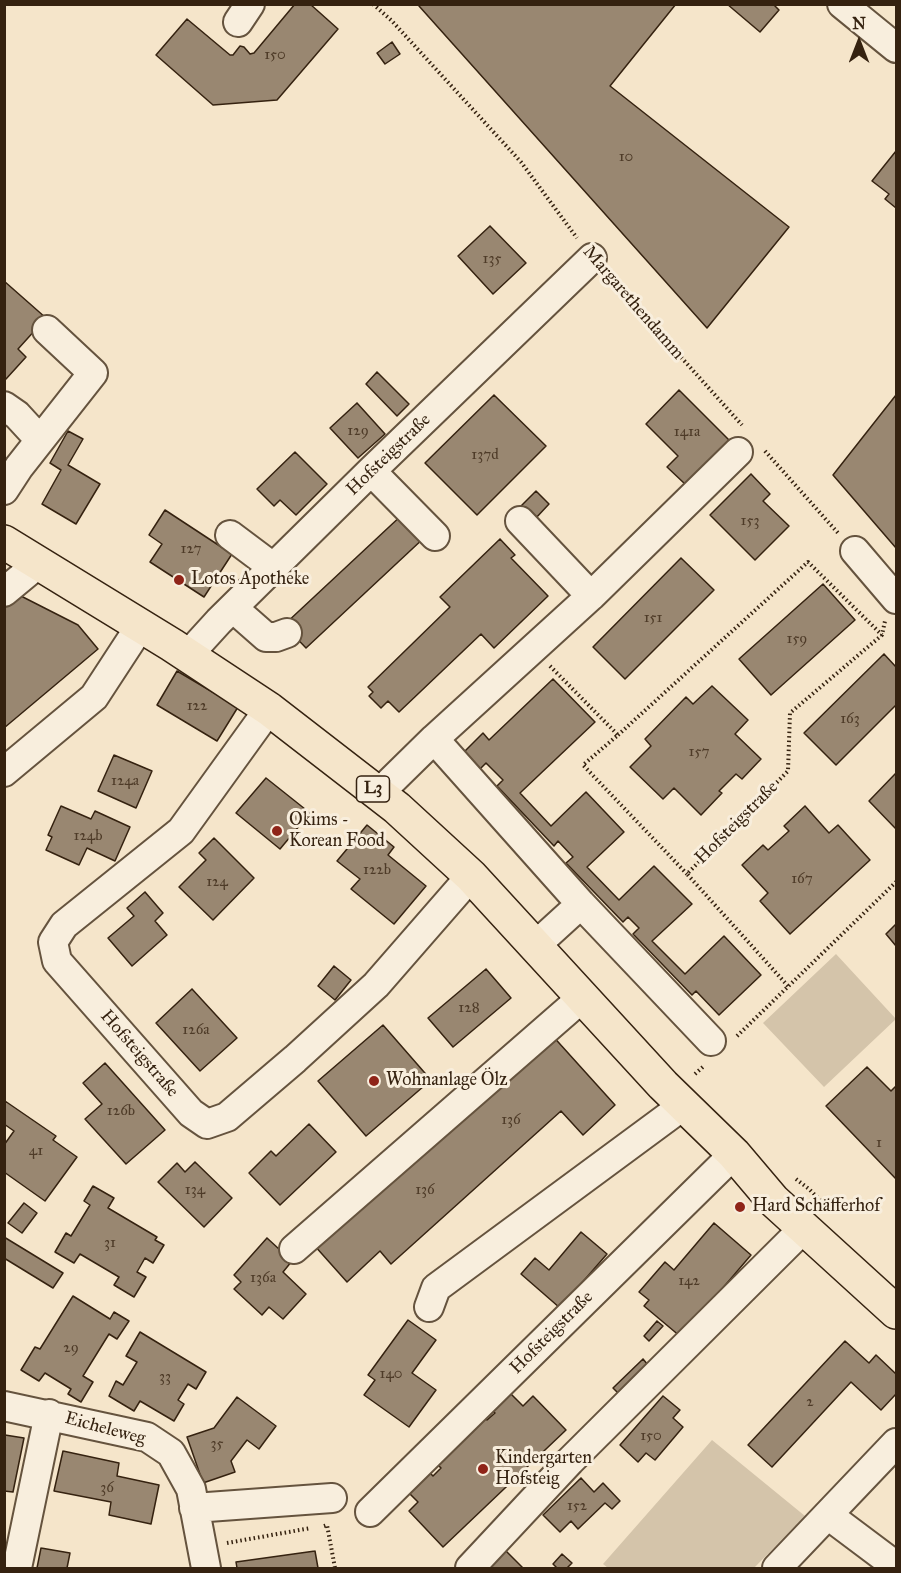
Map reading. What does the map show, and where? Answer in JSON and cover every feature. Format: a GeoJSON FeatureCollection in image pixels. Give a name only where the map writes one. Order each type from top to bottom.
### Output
{"type":"FeatureCollection","features":[{"type":"Feature","properties":{"kind":"main road","name":"L3"},"geometry":{"type":"LineString","coordinates":[[4,542],[188,655],[269,709],[379,793],[471,876],[684,1105],[734,1154],[774,1200],[803,1229],[897,1312]]}},
{"type":"Feature","properties":{"kind":"street"},"geometry":{"type":"LineString","coordinates":[[842,4],[897,48]]}},
{"type":"Feature","properties":{"kind":"street","name":"Hofsteigstraße"},"geometry":{"type":"LineString","coordinates":[[188,655],[371,471],[592,258]]}},
{"type":"Feature","properties":{"kind":"street"},"geometry":{"type":"LineString","coordinates":[[4,490],[19,467],[93,373],[47,330]]}},
{"type":"Feature","properties":{"kind":"street"},"geometry":{"type":"LineString","coordinates":[[4,406],[17,415],[40,440]]}},
{"type":"Feature","properties":{"kind":"street"},"geometry":{"type":"LineString","coordinates":[[379,793],[434,739],[591,596],[747,441]]}},
{"type":"Feature","properties":{"kind":"street"},"geometry":{"type":"LineString","coordinates":[[371,471],[435,536]]}},
{"type":"Feature","properties":{"kind":"street"},"geometry":{"type":"LineString","coordinates":[[519,521],[591,596]]}},
{"type":"Feature","properties":{"kind":"street"},"geometry":{"type":"LineString","coordinates":[[230,535],[274,568]]}},
{"type":"Feature","properties":{"kind":"street"},"geometry":{"type":"LineString","coordinates":[[855,551],[891,608]]}},
{"type":"Feature","properties":{"kind":"street"},"geometry":{"type":"LineString","coordinates":[[4,592],[39,563]]}},
{"type":"Feature","properties":{"kind":"street"},"geometry":{"type":"LineString","coordinates":[[233,608],[266,637],[276,637],[287,633]]}},
{"type":"Feature","properties":{"kind":"street"},"geometry":{"type":"LineString","coordinates":[[4,772],[94,698],[141,626]]}},
{"type":"Feature","properties":{"kind":"street","name":"Hofsteigstraße"},"geometry":{"type":"LineString","coordinates":[[269,709],[181,831],[64,925],[53,942],[57,961],[191,1113],[207,1124],[227,1117],[244,1103],[376,985],[471,876]]}},
{"type":"Feature","properties":{"kind":"street"},"geometry":{"type":"LineString","coordinates":[[434,739],[581,904],[717,1048]]}},
{"type":"Feature","properties":{"kind":"street"},"geometry":{"type":"LineString","coordinates":[[536,945],[581,904]]}},
{"type":"Feature","properties":{"kind":"street"},"geometry":{"type":"LineString","coordinates":[[294,1249],[583,997]]}},
{"type":"Feature","properties":{"kind":"street"},"geometry":{"type":"LineString","coordinates":[[429,1307],[436,1288],[684,1105]]}},
{"type":"Feature","properties":{"kind":"street","name":"Hofsteigstraße"},"geometry":{"type":"LineString","coordinates":[[370,1512],[734,1154]]}},
{"type":"Feature","properties":{"kind":"street"},"geometry":{"type":"LineString","coordinates":[[470,1569],[570,1461],[803,1229]]}},
{"type":"Feature","properties":{"kind":"street","name":"Eicheleweg"},"geometry":{"type":"LineString","coordinates":[[4,1406],[147,1437],[171,1453],[190,1489],[206,1569]]}},
{"type":"Feature","properties":{"kind":"street","name":"Eicheleweg"},"geometry":{"type":"LineString","coordinates":[[17,1569],[49,1414]]}},
{"type":"Feature","properties":{"kind":"street"},"geometry":{"type":"LineString","coordinates":[[777,1569],[897,1443]]}},
{"type":"Feature","properties":{"kind":"street"},"geometry":{"type":"LineString","coordinates":[[194,1508],[332,1498]]}},
{"type":"Feature","properties":{"kind":"street"},"geometry":{"type":"LineString","coordinates":[[828,1515],[897,1566]]}},
{"type":"Feature","properties":{"kind":"path","name":"Margarethendamm"},"geometry":{"type":"LineString","coordinates":[[373,4],[391,20],[521,162],[592,258],[747,441],[855,551]]}},
{"type":"Feature","properties":{"kind":"path","name":"Hofsteigstraße"},"geometry":{"type":"LineString","coordinates":[[687,874],[788,771],[790,714],[882,635],[808,562],[583,765],[687,874],[788,986]]}},
{"type":"Feature","properties":{"kind":"path"},"geometry":{"type":"LineString","coordinates":[[882,635],[891,608]]}},
{"type":"Feature","properties":{"kind":"path"},"geometry":{"type":"LineString","coordinates":[[534,649],[618,735]]}},
{"type":"Feature","properties":{"kind":"path"},"geometry":{"type":"LineString","coordinates":[[695,1074],[717,1048],[788,986],[897,882]]}},
{"type":"Feature","properties":{"kind":"path"},"geometry":{"type":"LineString","coordinates":[[223,1543],[327,1525],[335,1569]]}},
{"type":"Feature","properties":{"kind":"shaded area"},"geometry":{"type":"Polygon","coordinates":[[[836,954],[896,1019],[824,1087],[763,1023],[836,954]]]}},
{"type":"Feature","properties":{"kind":"shaded area"},"geometry":{"type":"Polygon","coordinates":[[[712,1440],[805,1516],[754,1568],[608,1568],[603,1564],[712,1440]]]}},
{"type":"Feature","properties":{"kind":"building"},"geometry":{"type":"Polygon","coordinates":[[[295,4],[310,4],[338,29],[277,100],[213,105],[156,55],[187,19],[230,55],[233,55],[240,46],[250,54],[254,53],[295,4]]]}},
{"type":"Feature","properties":{"kind":"building"},"geometry":{"type":"Polygon","coordinates":[[[420,4],[676,4],[610,86],[789,227],[707,328],[419,6],[420,4]]]}},
{"type":"Feature","properties":{"kind":"building"},"geometry":{"type":"Polygon","coordinates":[[[727,4],[773,4],[779,10],[760,32],[727,4]]]}},
{"type":"Feature","properties":{"kind":"building"},"geometry":{"type":"Polygon","coordinates":[[[392,42],[400,54],[385,64],[377,53],[392,42]]]}},
{"type":"Feature","properties":{"kind":"building"},"geometry":{"type":"Polygon","coordinates":[[[896,151],[896,208],[885,199],[889,194],[872,181],[896,151]]]}},
{"type":"Feature","properties":{"kind":"building"},"geometry":{"type":"Polygon","coordinates":[[[490,226],[526,263],[493,294],[458,256],[490,226]]]}},
{"type":"Feature","properties":{"kind":"building"},"geometry":{"type":"Polygon","coordinates":[[[4,281],[46,318],[18,349],[26,357],[6,379],[4,377],[4,281]]]}},
{"type":"Feature","properties":{"kind":"building"},"geometry":{"type":"Polygon","coordinates":[[[377,372],[409,404],[397,416],[366,384],[377,372]]]}},
{"type":"Feature","properties":{"kind":"building"},"geometry":{"type":"Polygon","coordinates":[[[679,390],[729,440],[685,484],[667,467],[678,456],[646,424],[679,390]]]}},
{"type":"Feature","properties":{"kind":"building"},"geometry":{"type":"Polygon","coordinates":[[[494,395],[546,446],[477,515],[425,463],[494,395]]]}},
{"type":"Feature","properties":{"kind":"building"},"geometry":{"type":"Polygon","coordinates":[[[896,395],[896,548],[833,475],[896,395]]]}},
{"type":"Feature","properties":{"kind":"building"},"geometry":{"type":"Polygon","coordinates":[[[357,403],[385,434],[358,458],[330,428],[357,403]]]}},
{"type":"Feature","properties":{"kind":"building"},"geometry":{"type":"Polygon","coordinates":[[[68,431],[83,439],[68,465],[100,484],[76,524],[42,504],[61,470],[50,463],[68,431]]]}},
{"type":"Feature","properties":{"kind":"building"},"geometry":{"type":"Polygon","coordinates":[[[295,452],[327,484],[296,515],[280,500],[274,506],[257,489],[295,452]]]}},
{"type":"Feature","properties":{"kind":"building"},"geometry":{"type":"Polygon","coordinates":[[[751,474],[770,494],[763,501],[789,526],[755,560],[710,515],[751,474]]]}},
{"type":"Feature","properties":{"kind":"building"},"geometry":{"type":"Polygon","coordinates":[[[536,491],[549,504],[535,519],[521,506],[536,491]]]}},
{"type":"Feature","properties":{"kind":"building"},"geometry":{"type":"Polygon","coordinates":[[[165,510],[232,554],[204,597],[150,562],[162,544],[149,535],[165,510]]]}},
{"type":"Feature","properties":{"kind":"building"},"geometry":{"type":"Polygon","coordinates":[[[404,513],[426,536],[306,648],[284,625],[404,513]]]}},
{"type":"Feature","properties":{"kind":"building"},"geometry":{"type":"Polygon","coordinates":[[[500,539],[515,555],[511,558],[548,596],[494,648],[481,634],[399,712],[388,701],[381,708],[369,696],[373,692],[368,687],[450,607],[440,597],[500,539]]]}},
{"type":"Feature","properties":{"kind":"building"},"geometry":{"type":"Polygon","coordinates":[[[681,558],[714,590],[625,679],[593,647],[681,558]]]}},
{"type":"Feature","properties":{"kind":"building"},"geometry":{"type":"Polygon","coordinates":[[[823,584],[855,620],[771,695],[739,659],[823,584]]]}},
{"type":"Feature","properties":{"kind":"building"},"geometry":{"type":"Polygon","coordinates":[[[17,594],[78,625],[98,649],[4,728],[4,604],[17,594]]]}},
{"type":"Feature","properties":{"kind":"building"},"geometry":{"type":"Polygon","coordinates":[[[884,654],[896,667],[896,705],[836,765],[804,733],[884,654]]]}},
{"type":"Feature","properties":{"kind":"building"},"geometry":{"type":"Polygon","coordinates":[[[177,671],[238,707],[217,741],[157,705],[177,671]]]}},
{"type":"Feature","properties":{"kind":"building"},"geometry":{"type":"Polygon","coordinates":[[[553,679],[595,722],[520,793],[551,826],[586,792],[624,832],[587,867],[619,900],[654,866],[692,904],[652,941],[685,974],[724,936],[761,975],[719,1015],[696,991],[692,995],[633,934],[639,928],[628,917],[623,922],[566,863],[573,857],[558,841],[554,846],[497,786],[503,780],[486,763],[480,769],[464,752],[483,733],[489,740],[553,679]]]}},
{"type":"Feature","properties":{"kind":"building"},"geometry":{"type":"Polygon","coordinates":[[[712,686],[748,720],[735,734],[761,759],[742,779],[736,774],[719,791],[722,793],[701,815],[674,788],[663,799],[630,767],[651,746],[645,739],[686,697],[693,704],[712,686]]]}},
{"type":"Feature","properties":{"kind":"building"},"geometry":{"type":"Polygon","coordinates":[[[114,755],[152,771],[136,808],[98,791],[114,755]]]}},
{"type":"Feature","properties":{"kind":"building"},"geometry":{"type":"Polygon","coordinates":[[[896,773],[896,829],[869,801],[896,773]]]}},
{"type":"Feature","properties":{"kind":"building","name":"Okims - Korean Food"},"geometry":{"type":"Polygon","coordinates":[[[266,778],[310,813],[280,849],[236,813],[266,778]]]}},
{"type":"Feature","properties":{"kind":"building"},"geometry":{"type":"Polygon","coordinates":[[[61,806],[91,819],[95,811],[130,827],[115,861],[87,848],[79,865],[46,850],[52,837],[48,835],[61,806]]]}},
{"type":"Feature","properties":{"kind":"building"},"geometry":{"type":"Polygon","coordinates":[[[805,806],[829,833],[838,825],[870,860],[790,934],[760,901],[768,893],[742,865],[763,845],[768,850],[789,831],[784,826],[805,806]]]}},
{"type":"Feature","properties":{"kind":"building"},"geometry":{"type":"Polygon","coordinates":[[[367,825],[394,847],[388,855],[426,886],[394,924],[351,889],[360,879],[337,861],[367,825]]]}},
{"type":"Feature","properties":{"kind":"building"},"geometry":{"type":"Polygon","coordinates":[[[214,838],[254,878],[213,920],[179,887],[206,860],[199,853],[214,838]]]}},
{"type":"Feature","properties":{"kind":"building"},"geometry":{"type":"Polygon","coordinates":[[[145,892],[163,913],[155,921],[167,935],[132,966],[108,938],[134,916],[127,908],[145,892]]]}},
{"type":"Feature","properties":{"kind":"building"},"geometry":{"type":"Polygon","coordinates":[[[896,924],[896,946],[886,934],[896,924]]]}},
{"type":"Feature","properties":{"kind":"building"},"geometry":{"type":"Polygon","coordinates":[[[334,966],[351,980],[335,1000],[318,986],[334,966]]]}},
{"type":"Feature","properties":{"kind":"building"},"geometry":{"type":"Polygon","coordinates":[[[486,969],[511,998],[453,1047],[428,1018],[486,969]]]}},
{"type":"Feature","properties":{"kind":"building"},"geometry":{"type":"Polygon","coordinates":[[[192,989],[237,1038],[200,1071],[156,1023],[192,989]]]}},
{"type":"Feature","properties":{"kind":"building","name":"Wohnanlage Ölz"},"geometry":{"type":"Polygon","coordinates":[[[383,1025],[431,1080],[366,1136],[318,1081],[383,1025]]]}},
{"type":"Feature","properties":{"kind":"building"},"geometry":{"type":"Polygon","coordinates":[[[550,1033],[615,1105],[583,1135],[561,1111],[391,1264],[380,1251],[347,1282],[314,1245],[550,1033]]]}},
{"type":"Feature","properties":{"kind":"building"},"geometry":{"type":"Polygon","coordinates":[[[105,1063],[165,1130],[126,1164],[85,1119],[102,1104],[83,1083],[105,1063]]]}},
{"type":"Feature","properties":{"kind":"building"},"geometry":{"type":"Polygon","coordinates":[[[867,1067],[891,1091],[896,1086],[896,1179],[826,1106],[867,1067]]]}},
{"type":"Feature","properties":{"kind":"building"},"geometry":{"type":"Polygon","coordinates":[[[5,1101],[56,1136],[53,1140],[77,1157],[45,1201],[4,1172],[4,1145],[14,1131],[4,1124],[5,1101]]]}},
{"type":"Feature","properties":{"kind":"building"},"geometry":{"type":"Polygon","coordinates":[[[309,1124],[336,1152],[280,1205],[249,1173],[271,1151],[276,1156],[309,1124]]]}},
{"type":"Feature","properties":{"kind":"building"},"geometry":{"type":"Polygon","coordinates":[[[195,1162],[232,1198],[204,1227],[158,1182],[177,1163],[185,1172],[195,1162]]]}},
{"type":"Feature","properties":{"kind":"building"},"geometry":{"type":"Polygon","coordinates":[[[93,1186],[114,1198],[108,1208],[157,1237],[155,1240],[164,1245],[153,1263],[145,1258],[137,1272],[146,1277],[134,1297],[114,1285],[119,1277],[80,1254],[74,1263],[55,1252],[66,1233],[71,1236],[90,1205],[84,1201],[93,1186]]]}},
{"type":"Feature","properties":{"kind":"building"},"geometry":{"type":"Polygon","coordinates":[[[24,1203],[37,1213],[22,1233],[8,1223],[24,1203]]]}},
{"type":"Feature","properties":{"kind":"building"},"geometry":{"type":"Polygon","coordinates":[[[714,1223],[751,1255],[681,1337],[644,1306],[649,1300],[639,1292],[665,1262],[674,1270],[714,1223]]]}},
{"type":"Feature","properties":{"kind":"building"},"geometry":{"type":"Polygon","coordinates":[[[581,1232],[607,1254],[560,1308],[521,1274],[535,1258],[549,1270],[581,1232]]]}},
{"type":"Feature","properties":{"kind":"building"},"geometry":{"type":"Polygon","coordinates":[[[4,1237],[63,1273],[53,1288],[4,1258],[4,1237]]]}},
{"type":"Feature","properties":{"kind":"building"},"geometry":{"type":"Polygon","coordinates":[[[267,1238],[292,1261],[283,1272],[306,1294],[283,1319],[269,1307],[262,1315],[234,1289],[241,1282],[234,1275],[267,1238]]]}},
{"type":"Feature","properties":{"kind":"building"},"geometry":{"type":"Polygon","coordinates":[[[73,1296],[110,1319],[114,1312],[129,1321],[117,1339],[109,1334],[83,1376],[93,1382],[81,1402],[68,1394],[71,1389],[45,1373],[39,1381],[21,1370],[35,1347],[40,1349],[73,1296]]]}},
{"type":"Feature","properties":{"kind":"building"},"geometry":{"type":"Polygon","coordinates":[[[408,1320],[436,1340],[412,1373],[436,1390],[409,1427],[364,1395],[375,1380],[368,1375],[408,1320]]]}},
{"type":"Feature","properties":{"kind":"building"},"geometry":{"type":"Polygon","coordinates":[[[657,1321],[663,1326],[649,1341],[644,1336],[657,1321]]]}},
{"type":"Feature","properties":{"kind":"building"},"geometry":{"type":"Polygon","coordinates":[[[140,1332],[206,1372],[196,1389],[188,1384],[178,1400],[184,1404],[174,1421],[140,1401],[134,1411],[109,1396],[116,1381],[123,1385],[137,1362],[126,1356],[140,1332]]]}},
{"type":"Feature","properties":{"kind":"building"},"geometry":{"type":"Polygon","coordinates":[[[845,1341],[869,1363],[876,1355],[896,1374],[896,1394],[881,1410],[851,1382],[772,1467],[748,1445],[845,1341]]]}},
{"type":"Feature","properties":{"kind":"building"},"geometry":{"type":"Polygon","coordinates":[[[643,1359],[648,1365],[618,1393],[613,1388],[643,1359]]]}},
{"type":"Feature","properties":{"kind":"building","name":"Kindergarten Hofsteig"},"geometry":{"type":"Polygon","coordinates":[[[509,1392],[523,1406],[533,1396],[566,1430],[443,1547],[409,1511],[418,1502],[406,1490],[427,1470],[433,1476],[441,1468],[434,1461],[483,1416],[487,1420],[495,1413],[491,1409],[509,1392]]]}},
{"type":"Feature","properties":{"kind":"building"},"geometry":{"type":"Polygon","coordinates":[[[663,1396],[680,1410],[673,1418],[683,1427],[655,1460],[646,1453],[638,1462],[620,1445],[663,1396]]]}},
{"type":"Feature","properties":{"kind":"building"},"geometry":{"type":"Polygon","coordinates":[[[237,1397],[276,1426],[259,1449],[247,1440],[231,1461],[235,1472],[203,1483],[187,1437],[214,1428],[237,1397]]]}},
{"type":"Feature","properties":{"kind":"building"},"geometry":{"type":"Polygon","coordinates":[[[5,1435],[24,1438],[13,1492],[4,1491],[5,1435]]]}},
{"type":"Feature","properties":{"kind":"building"},"geometry":{"type":"Polygon","coordinates":[[[63,1451],[119,1463],[117,1476],[159,1485],[151,1524],[109,1515],[111,1502],[54,1491],[63,1451]]]}},
{"type":"Feature","properties":{"kind":"building"},"geometry":{"type":"Polygon","coordinates":[[[581,1478],[594,1492],[603,1483],[620,1501],[612,1509],[605,1503],[578,1529],[571,1521],[560,1532],[543,1515],[581,1478]]]}},
{"type":"Feature","properties":{"kind":"building"},"geometry":{"type":"Polygon","coordinates":[[[41,1548],[70,1553],[67,1568],[37,1568],[41,1548]]]}},
{"type":"Feature","properties":{"kind":"building"},"geometry":{"type":"Polygon","coordinates":[[[505,1550],[523,1568],[485,1568],[505,1550]]]}},
{"type":"Feature","properties":{"kind":"building"},"geometry":{"type":"Polygon","coordinates":[[[315,1551],[318,1568],[237,1568],[236,1562],[315,1551]]]}},
{"type":"Feature","properties":{"kind":"building"},"geometry":{"type":"Polygon","coordinates":[[[562,1554],[572,1563],[567,1568],[557,1568],[553,1564],[562,1554]]]}},
{"type":"Feature","properties":{"kind":"place","name":"Lotos Apotheke"},"geometry":{"type":"Point","coordinates":[179,580]}},
{"type":"Feature","properties":{"kind":"place","name":"Okims - Korean Food"},"geometry":{"type":"Point","coordinates":[277,831]}},
{"type":"Feature","properties":{"kind":"place","name":"Wohnanlage Ölz"},"geometry":{"type":"Point","coordinates":[374,1081]}},
{"type":"Feature","properties":{"kind":"place","name":"Hard Schäfferhof"},"geometry":{"type":"Point","coordinates":[740,1207]}},
{"type":"Feature","properties":{"kind":"place","name":"Kindergarten Hofsteig"},"geometry":{"type":"Point","coordinates":[483,1469]}}]}
